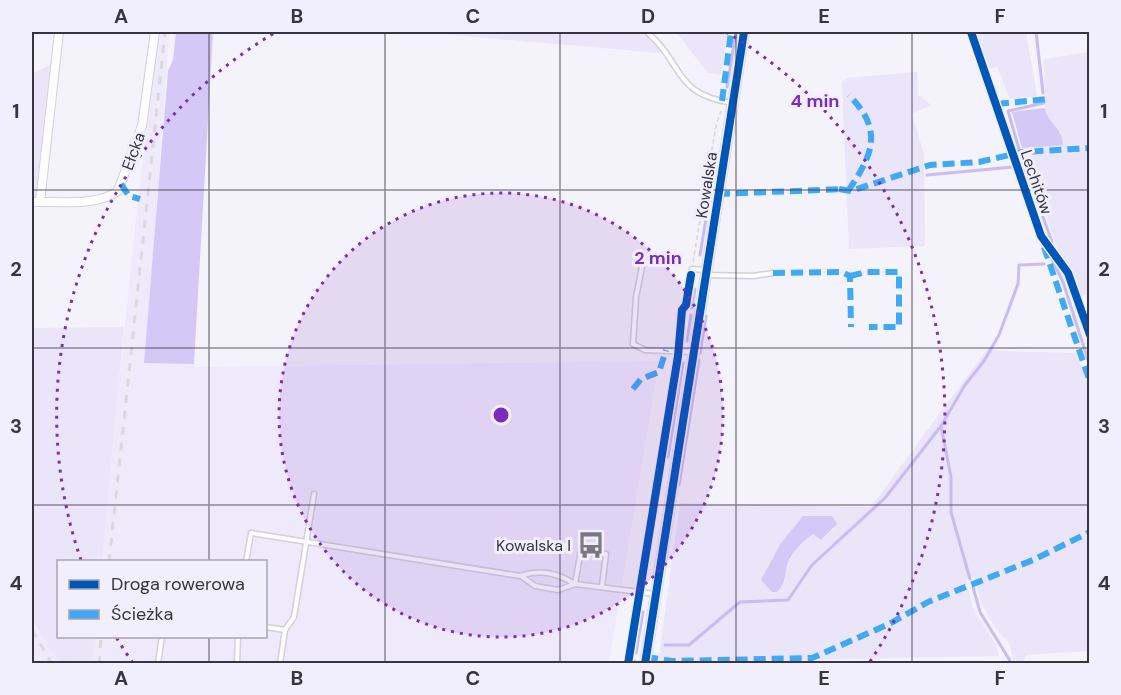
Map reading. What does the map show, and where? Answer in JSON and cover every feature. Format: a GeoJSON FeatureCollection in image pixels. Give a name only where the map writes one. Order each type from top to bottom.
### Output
{"type":"FeatureCollection","features":[{"type":"Feature","properties":{"kind":"street","name":"Ełcka"},"geometry":{"type":"LineString","coordinates":[[59,32],[36,202],[96,200],[110,197],[118,191],[142,126],[155,32]]}},
{"type":"Feature","properties":{"kind":"street","name":"Kowalska"},"geometry":{"type":"LineString","coordinates":[[645,663],[706,273],[727,102],[744,32]]}},
{"type":"Feature","properties":{"kind":"street","name":"Lechitów"},"geometry":{"type":"LineString","coordinates":[[971,32],[1041,236],[1068,273],[1089,335]]}},
{"type":"Feature","properties":{"kind":"lane"},"geometry":{"type":"LineString","coordinates":[[646,32],[656,39],[697,94],[727,102]]}},
{"type":"Feature","properties":{"kind":"lane"},"geometry":{"type":"LineString","coordinates":[[642,267],[636,297],[633,344],[645,350],[693,352]]}},
{"type":"Feature","properties":{"kind":"lane"},"geometry":{"type":"LineString","coordinates":[[692,269],[706,273],[753,276],[773,273]]}},
{"type":"Feature","properties":{"kind":"lane"},"geometry":{"type":"LineString","coordinates":[[280,663],[285,630],[294,617],[314,494]]}},
{"type":"Feature","properties":{"kind":"lane"},"geometry":{"type":"LineString","coordinates":[[246,560],[251,532],[520,576],[538,572],[561,575],[575,584]]}},
{"type":"Feature","properties":{"kind":"lane"},"geometry":{"type":"LineString","coordinates":[[575,584],[581,550],[606,554],[602,586]]}},
{"type":"Feature","properties":{"kind":"lane"},"geometry":{"type":"LineString","coordinates":[[520,576],[535,586],[558,590],[575,584],[656,594]]}},
{"type":"Feature","properties":{"kind":"lane"},"geometry":{"type":"LineString","coordinates":[[267,627],[285,630]]}},
{"type":"Feature","properties":{"kind":"lane"},"geometry":{"type":"LineString","coordinates":[[158,663],[162,638]]}},
{"type":"Feature","properties":{"kind":"lane"},"geometry":{"type":"LineString","coordinates":[[237,663],[238,638]]}},
{"type":"Feature","properties":{"kind":"path"},"geometry":{"type":"LineString","coordinates":[[692,269],[727,102]]}},
{"type":"Feature","properties":{"kind":"shaded area"},"geometry":{"type":"Polygon","coordinates":[[[160,32],[169,32],[156,213],[195,367],[659,361],[609,663],[91,664],[94,638],[267,638],[267,560],[101,560],[137,208],[160,32]]]}},
{"type":"Feature","properties":{"kind":"shaded area"},"geometry":{"type":"Polygon","coordinates":[[[176,32],[213,32],[194,364],[144,363],[168,71],[173,60],[176,32]]]}},
{"type":"Feature","properties":{"kind":"shaded area"},"geometry":{"type":"Polygon","coordinates":[[[419,32],[640,32],[671,54],[419,32]]]}},
{"type":"Feature","properties":{"kind":"shaded area"},"geometry":{"type":"Polygon","coordinates":[[[676,32],[727,32],[721,75],[708,73],[676,32]]]}},
{"type":"Feature","properties":{"kind":"shaded area"},"geometry":{"type":"Polygon","coordinates":[[[975,32],[1026,32],[1037,96],[1010,99],[997,66],[990,69],[975,32]]]}},
{"type":"Feature","properties":{"kind":"shaded area"},"geometry":{"type":"Polygon","coordinates":[[[1089,52],[1089,295],[1080,296],[1068,264],[1059,254],[1012,112],[1045,108],[1044,59],[1089,52]]]}},
{"type":"Feature","properties":{"kind":"shaded area"},"geometry":{"type":"Polygon","coordinates":[[[50,65],[36,196],[32,199],[32,74],[50,65]]]}},
{"type":"Feature","properties":{"kind":"shaded area"},"geometry":{"type":"Polygon","coordinates":[[[917,72],[918,95],[931,105],[912,114],[924,154],[925,246],[849,249],[842,82],[847,78],[917,72]]]}},
{"type":"Feature","properties":{"kind":"shaded area"},"geometry":{"type":"Polygon","coordinates":[[[1045,108],[1060,134],[1063,145],[1022,148],[1012,112],[1045,108]]]}},
{"type":"Feature","properties":{"kind":"shaded area"},"geometry":{"type":"Polygon","coordinates":[[[124,327],[102,560],[57,560],[57,638],[94,638],[92,663],[60,663],[32,620],[32,328],[124,327]]]}},
{"type":"Feature","properties":{"kind":"shaded area"},"geometry":{"type":"Polygon","coordinates":[[[988,348],[998,351],[1076,353],[1090,390],[1089,651],[1026,655],[1023,663],[1014,660],[1009,643],[998,632],[982,605],[974,577],[966,580],[973,609],[996,645],[999,656],[752,661],[752,664],[658,664],[680,503],[871,507],[988,348]],[[803,516],[781,543],[762,580],[777,592],[784,580],[789,560],[806,539],[813,534],[821,540],[835,528],[803,516]]]}},
{"type":"Feature","properties":{"kind":"shaded area"},"geometry":{"type":"Polygon","coordinates":[[[803,516],[832,516],[837,524],[821,540],[813,534],[806,539],[789,560],[780,588],[777,592],[772,592],[761,580],[781,543],[803,516]]]}},
{"type":"Feature","properties":{"kind":"shaded area"},"geometry":{"type":"Polygon","coordinates":[[[32,616],[62,663],[32,663],[32,616]]]}},
{"type":"Feature","properties":{"kind":"waterway"},"geometry":{"type":"LineString","coordinates":[[727,87],[736,32]]}},
{"type":"Feature","properties":{"kind":"waterway"},"geometry":{"type":"LineString","coordinates":[[1036,32],[1043,93]]}},
{"type":"Feature","properties":{"kind":"waterway"},"geometry":{"type":"LineString","coordinates":[[1019,149],[1008,111],[1044,103]]}},
{"type":"Feature","properties":{"kind":"waterway"},"geometry":{"type":"LineString","coordinates":[[1021,156],[1052,242]]}},
{"type":"Feature","properties":{"kind":"waterway"},"geometry":{"type":"LineString","coordinates":[[927,175],[1013,167]]}},
{"type":"Feature","properties":{"kind":"waterway"},"geometry":{"type":"LineString","coordinates":[[700,255],[706,219]]}},
{"type":"Feature","properties":{"kind":"waterway"},"geometry":{"type":"LineString","coordinates":[[1052,259],[1063,282],[1090,366]]}},
{"type":"Feature","properties":{"kind":"waterway"},"geometry":{"type":"LineString","coordinates":[[665,645],[689,645],[740,602],[788,600],[812,565],[885,498],[941,426],[999,335],[1018,284],[1019,265],[1044,264]]}},
{"type":"Feature","properties":{"kind":"waterway"},"geometry":{"type":"LineString","coordinates":[[692,308],[695,289]]}},
{"type":"Feature","properties":{"kind":"waterway"},"geometry":{"type":"LineString","coordinates":[[687,341],[691,315]]}},
{"type":"Feature","properties":{"kind":"waterway"},"geometry":{"type":"LineString","coordinates":[[700,353],[706,316]]}},
{"type":"Feature","properties":{"kind":"waterway"},"geometry":{"type":"LineString","coordinates":[[679,485],[699,360]]}},
{"type":"Feature","properties":{"kind":"waterway"},"geometry":{"type":"LineString","coordinates":[[668,457],[683,363]]}},
{"type":"Feature","properties":{"kind":"waterway"},"geometry":{"type":"LineString","coordinates":[[941,426],[951,477],[951,512],[970,579]]}},
{"type":"Feature","properties":{"kind":"waterway"},"geometry":{"type":"LineString","coordinates":[[973,587],[980,612],[1012,664]]}},
{"type":"Feature","properties":{"kind":"waterway"},"geometry":{"type":"LineString","coordinates":[[636,653],[643,612]]}},
{"type":"Feature","properties":{"kind":"railway"},"geometry":{"type":"LineString","coordinates":[[109,560],[165,32]]}},
{"type":"Feature","properties":{"kind":"railway"},"geometry":{"type":"LineString","coordinates":[[32,630],[52,664]]}},
{"type":"Feature","properties":{"kind":"railway"},"geometry":{"type":"LineString","coordinates":[[99,664],[101,638]]}},
{"type":"Feature","properties":{"kind":"marked path"},"geometry":{"type":"LineString","coordinates":[[722,101],[731,32]]}},
{"type":"Feature","properties":{"kind":"marked path"},"geometry":{"type":"LineString","coordinates":[[848,191],[864,165],[871,142],[867,119],[849,95]]}},
{"type":"Feature","properties":{"kind":"marked path"},"geometry":{"type":"LineString","coordinates":[[997,104],[1048,99]]}},
{"type":"Feature","properties":{"kind":"marked path"},"geometry":{"type":"LineString","coordinates":[[839,189],[851,191],[930,165],[979,162],[1023,152],[1090,148]]}},
{"type":"Feature","properties":{"kind":"marked path"},"geometry":{"type":"LineString","coordinates":[[707,182],[714,178]]}},
{"type":"Feature","properties":{"kind":"marked path"},"geometry":{"type":"LineString","coordinates":[[121,184],[129,196],[140,199]]}},
{"type":"Feature","properties":{"kind":"marked path"},"geometry":{"type":"LineString","coordinates":[[718,194],[844,189]]}},
{"type":"Feature","properties":{"kind":"marked path"},"geometry":{"type":"LineString","coordinates":[[1044,247],[1090,382]]}},
{"type":"Feature","properties":{"kind":"marked path"},"geometry":{"type":"LineString","coordinates":[[773,273],[842,272],[850,276],[851,327]]}},
{"type":"Feature","properties":{"kind":"marked path"},"geometry":{"type":"LineString","coordinates":[[850,276],[866,272],[899,272],[899,327],[869,327]]}},
{"type":"Feature","properties":{"kind":"marked path"},"geometry":{"type":"LineString","coordinates":[[633,389],[641,379],[659,372],[666,350]]}},
{"type":"Feature","properties":{"kind":"marked path"},"geometry":{"type":"LineString","coordinates":[[646,657],[672,661],[812,658],[889,624],[928,602],[1033,560],[1090,532]]}},
{"type":"Feature","properties":{"kind":"cycle path"},"geometry":{"type":"LineString","coordinates":[[645,664],[744,32]]}},
{"type":"Feature","properties":{"kind":"cycle path"},"geometry":{"type":"LineString","coordinates":[[971,32],[1041,236],[1068,273],[1090,335]]}},
{"type":"Feature","properties":{"kind":"cycle path"},"geometry":{"type":"LineString","coordinates":[[628,664],[678,356],[682,310],[686,305],[691,275]]}},
{"type":"Feature","properties":{"kind":"place","name":"Kowalska I"},"geometry":{"type":"Point","coordinates":[591,545]}}]}
